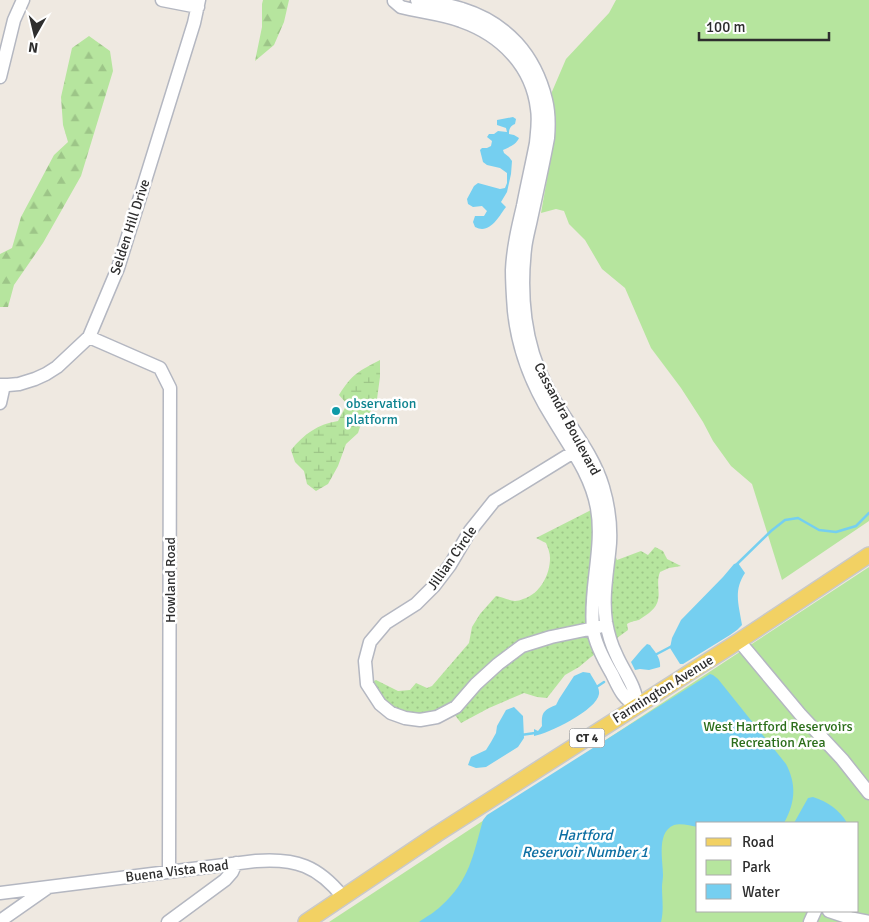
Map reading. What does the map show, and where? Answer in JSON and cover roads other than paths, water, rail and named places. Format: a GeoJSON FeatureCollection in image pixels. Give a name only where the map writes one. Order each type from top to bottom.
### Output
{"type":"FeatureCollection","features":[{"type":"Feature","properties":{"kind":"main road","name":"Farmington Avenue"},"geometry":{"type":"LineString","coordinates":[[306,922],[869,555]]}},
{"type":"Feature","properties":{"kind":"street"},"geometry":{"type":"LineString","coordinates":[[0,77],[14,20],[23,0]]}},
{"type":"Feature","properties":{"kind":"street"},"geometry":{"type":"LineString","coordinates":[[162,0],[198,4]]}},
{"type":"Feature","properties":{"kind":"street"},"geometry":{"type":"LineString","coordinates":[[394,0],[401,8],[462,10]]}},
{"type":"Feature","properties":{"kind":"street"},"geometry":{"type":"LineString","coordinates":[[417,0],[462,10]]}},
{"type":"Feature","properties":{"kind":"street","name":"Selden Hill Drive"},"geometry":{"type":"LineString","coordinates":[[0,403],[2,385],[13,385],[46,374],[89,337],[118,268],[194,23],[198,4]]}},
{"type":"Feature","properties":{"kind":"street","name":"Cassandra Boulevard"},"geometry":{"type":"LineString","coordinates":[[462,10],[483,30],[511,51],[526,74],[534,93],[538,127],[512,270],[514,313],[520,345],[527,368],[543,402],[579,449],[594,465],[603,486],[608,506],[610,541],[604,606],[607,626],[615,653],[635,691],[637,706],[628,701],[622,693],[595,639],[593,629],[594,590],[600,529],[591,484],[579,449]]}},
{"type":"Feature","properties":{"kind":"street","name":"Howland Road"},"geometry":{"type":"LineString","coordinates":[[89,337],[160,368],[170,388],[169,872]]}},
{"type":"Feature","properties":{"kind":"street","name":"Jillian Circle"},"geometry":{"type":"LineString","coordinates":[[579,449],[494,502],[470,531],[450,565],[434,586],[416,604],[386,624],[370,642],[365,661],[367,684],[380,704],[391,713],[405,718],[420,720],[437,717],[456,707],[476,684],[522,646],[551,636],[607,626]]}},
{"type":"Feature","properties":{"kind":"street"},"geometry":{"type":"LineString","coordinates":[[739,641],[869,792]]}},
{"type":"Feature","properties":{"kind":"street","name":"Buena Vista Road"},"geometry":{"type":"LineString","coordinates":[[0,893],[236,863],[281,860],[312,870],[323,876],[343,897]]}},
{"type":"Feature","properties":{"kind":"street"},"geometry":{"type":"LineString","coordinates":[[168,922],[225,880],[232,872],[236,863]]}},
{"type":"Feature","properties":{"kind":"street"},"geometry":{"type":"LineString","coordinates":[[0,921],[50,886]]}},
{"type":"Feature","properties":{"kind":"street"},"geometry":{"type":"LineString","coordinates":[[832,912],[869,922]]}},
{"type":"Feature","properties":{"kind":"water"},"geometry":{"type":"Polygon","coordinates":[[[513,117],[516,119],[515,124],[510,128],[509,134],[519,138],[514,144],[503,150],[512,161],[507,192],[501,202],[506,207],[490,227],[480,229],[475,227],[473,222],[475,216],[484,216],[487,211],[482,206],[473,207],[468,204],[467,199],[474,186],[478,183],[500,189],[505,188],[507,173],[500,168],[483,162],[480,150],[491,146],[492,141],[487,137],[489,134],[494,134],[498,131],[507,132],[506,128],[497,125],[497,120],[513,117]]]}},
{"type":"Feature","properties":{"kind":"water"},"geometry":{"type":"Polygon","coordinates":[[[738,563],[745,573],[738,592],[738,605],[742,625],[730,635],[683,664],[680,664],[670,648],[672,638],[681,620],[734,564],[738,563]]]}},
{"type":"Feature","properties":{"kind":"water"},"geometry":{"type":"Polygon","coordinates":[[[647,644],[650,645],[657,655],[660,667],[649,670],[635,670],[631,662],[647,644]]]}},
{"type":"Feature","properties":{"kind":"water"},"geometry":{"type":"Polygon","coordinates":[[[583,672],[590,673],[597,686],[599,694],[596,700],[590,707],[571,720],[550,731],[534,736],[534,729],[538,731],[542,726],[544,712],[556,705],[574,676],[583,672]]]}},
{"type":"Feature","properties":{"kind":"water","name":"Hartford Reservoir Number 1"},"geometry":{"type":"Polygon","coordinates":[[[710,674],[718,679],[786,764],[793,787],[791,808],[785,822],[696,822],[696,827],[677,824],[668,829],[662,847],[663,909],[661,922],[419,922],[439,908],[458,887],[469,866],[483,820],[487,815],[710,674]]]}},
{"type":"Feature","properties":{"kind":"water"},"geometry":{"type":"Polygon","coordinates":[[[514,707],[523,716],[524,738],[518,747],[486,767],[476,768],[468,765],[471,757],[486,750],[506,710],[514,707]]]}},
{"type":"Feature","properties":{"kind":"water"},"geometry":{"type":"Polygon","coordinates":[[[813,797],[824,801],[841,814],[846,822],[795,822],[808,798],[813,797]]]}},
{"type":"Feature","properties":{"kind":"waterway"},"geometry":{"type":"LineString","coordinates":[[736,565],[785,520],[798,518],[819,530],[836,532],[856,526],[869,513]]}},
{"type":"Feature","properties":{"kind":"waterway"},"geometry":{"type":"LineString","coordinates":[[655,655],[672,646]]}},
{"type":"Feature","properties":{"kind":"waterway"},"geometry":{"type":"LineString","coordinates":[[595,688],[604,682]]}},
{"type":"Feature","properties":{"kind":"waterway"},"geometry":{"type":"LineString","coordinates":[[521,735],[535,733]]}},
{"type":"Feature","properties":{"kind":"place","name":"observation platform"},"geometry":{"type":"Point","coordinates":[336,411]}},
{"type":"Feature","properties":{"kind":"park label","name":"West Hartford Reservoirs Recreation Area"},"geometry":{"type":"Point","coordinates":[778,734]}}]}
